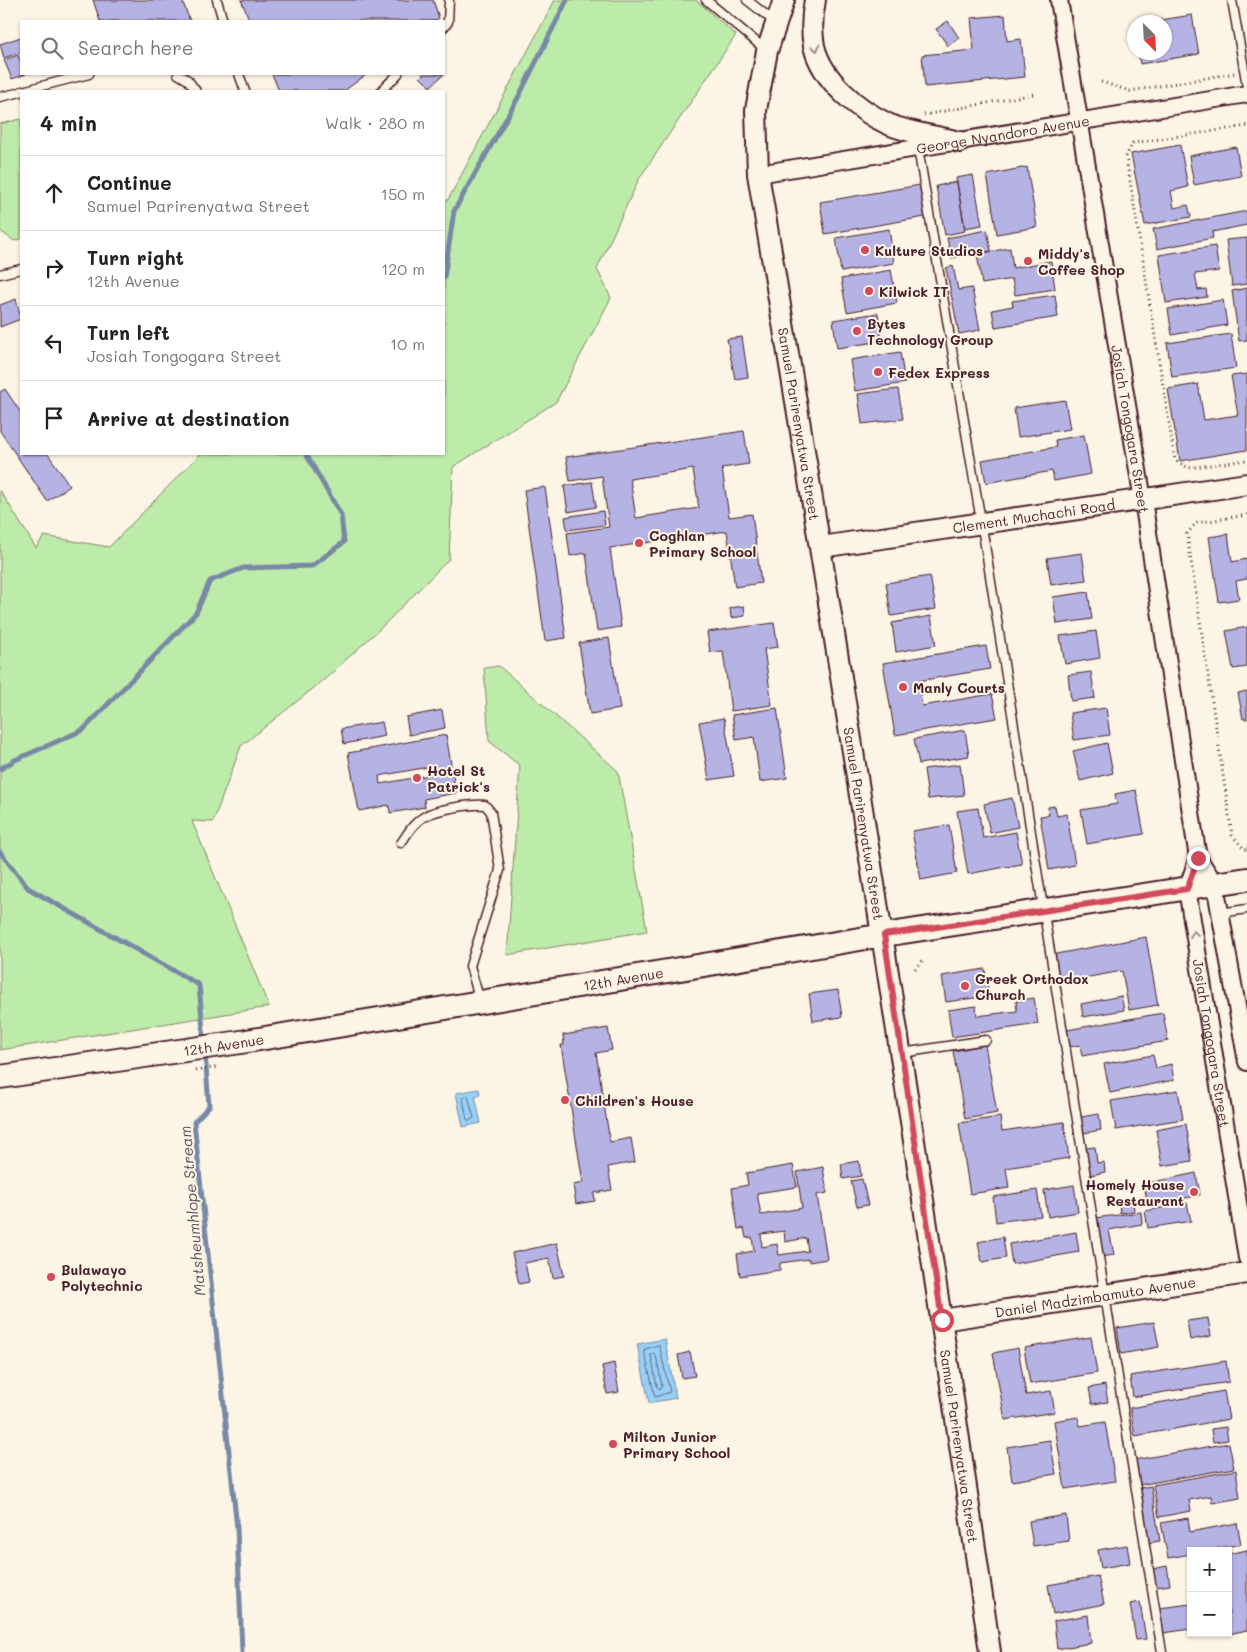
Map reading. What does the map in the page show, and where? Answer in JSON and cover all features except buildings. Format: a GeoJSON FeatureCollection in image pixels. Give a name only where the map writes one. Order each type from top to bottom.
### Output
{"type":"FeatureCollection","features":[{"type":"Feature","properties":{"kind":"main road","name":"12th Avenue"},"geometry":{"type":"LineString","coordinates":[[0,1077],[241,1042],[884,935],[1044,912],[1247,879]]}},
{"type":"Feature","properties":{"kind":"street","name":"Samuel Parirenyatwa Street"},"geometry":{"type":"LineString","coordinates":[[784,0],[767,51],[756,110],[758,174],[884,935],[990,1652]]}},
{"type":"Feature","properties":{"kind":"street"},"geometry":{"type":"LineString","coordinates":[[815,0],[812,21],[814,46],[824,69],[851,101],[889,124],[959,142]]}},
{"type":"Feature","properties":{"kind":"street","name":"Josiah Tongogara Street"},"geometry":{"type":"LineString","coordinates":[[1059,0],[1081,121],[1143,500],[1198,858],[1215,884],[1247,1062]]}},
{"type":"Feature","properties":{"kind":"street","name":"George Nyandoro Avenue"},"geometry":{"type":"LineString","coordinates":[[758,174],[1247,94]]}},
{"type":"Feature","properties":{"kind":"street","name":"Clement Muchachi Road"},"geometry":{"type":"LineString","coordinates":[[821,547],[1247,484]]}},
{"type":"Feature","properties":{"kind":"street","name":"Josiah Tongogara Street"},"geometry":{"type":"LineString","coordinates":[[1198,858],[1187,889],[1247,1258]]}},
{"type":"Feature","properties":{"kind":"street","name":"Daniel Madzimbamuto Avenue"},"geometry":{"type":"LineString","coordinates":[[942,1320],[1247,1273]]}},
{"type":"Feature","properties":{"kind":"lane"},"geometry":{"type":"LineString","coordinates":[[217,0],[223,20]]}},
{"type":"Feature","properties":{"kind":"lane"},"geometry":{"type":"LineString","coordinates":[[445,26],[448,22],[449,0]]}},
{"type":"Feature","properties":{"kind":"lane"},"geometry":{"type":"LineString","coordinates":[[706,0],[767,51]]}},
{"type":"Feature","properties":{"kind":"lane"},"geometry":{"type":"LineString","coordinates":[[747,0],[776,22]]}},
{"type":"Feature","properties":{"kind":"lane"},"geometry":{"type":"LineString","coordinates":[[1232,0],[1247,86]]}},
{"type":"Feature","properties":{"kind":"lane"},"geometry":{"type":"LineString","coordinates":[[26,90],[85,75]]}},
{"type":"Feature","properties":{"kind":"lane"},"geometry":{"type":"LineString","coordinates":[[180,75],[188,80],[195,90]]}},
{"type":"Feature","properties":{"kind":"lane"},"geometry":{"type":"LineString","coordinates":[[239,75],[245,90]]}},
{"type":"Feature","properties":{"kind":"lane"},"geometry":{"type":"LineString","coordinates":[[382,90],[397,75]]}},
{"type":"Feature","properties":{"kind":"lane"},"geometry":{"type":"LineString","coordinates":[[0,97],[20,92]]}},
{"type":"Feature","properties":{"kind":"lane"},"geometry":{"type":"LineString","coordinates":[[918,148],[981,523],[1162,1652]]}},
{"type":"Feature","properties":{"kind":"lane"},"geometry":{"type":"LineString","coordinates":[[0,274],[20,269]]}},
{"type":"Feature","properties":{"kind":"lane"},"geometry":{"type":"LineString","coordinates":[[401,843],[411,828],[426,816],[474,804],[485,805],[491,812],[500,870],[470,966],[481,1003]]}},
{"type":"Feature","properties":{"kind":"lane"},"geometry":{"type":"LineString","coordinates":[[1220,913],[1247,909]]}},
{"type":"Feature","properties":{"kind":"lane"},"geometry":{"type":"LineString","coordinates":[[901,1053],[986,1040]]}},
{"type":"Feature","properties":{"kind":"path"},"geometry":{"type":"LineString","coordinates":[[1101,82],[1130,91],[1244,71]]}},
{"type":"Feature","properties":{"kind":"path"},"geometry":{"type":"LineString","coordinates":[[921,115],[1034,94]]}},
{"type":"Feature","properties":{"kind":"path"},"geometry":{"type":"LineString","coordinates":[[1247,126],[1133,143],[1126,156],[1175,460],[1188,468],[1247,460]]}},
{"type":"Feature","properties":{"kind":"path"},"geometry":{"type":"LineString","coordinates":[[1247,515],[1196,523],[1186,534],[1232,835],[1244,849],[1247,848]]}},
{"type":"Feature","properties":{"kind":"path"},"geometry":{"type":"LineString","coordinates":[[915,969],[924,959]]}},
{"type":"Feature","properties":{"kind":"path"},"geometry":{"type":"LineString","coordinates":[[195,1071],[217,1067]]}},
{"type":"Feature","properties":{"kind":"green space"},"geometry":{"type":"Polygon","coordinates":[[[555,0],[696,0],[736,35],[639,179],[597,269],[611,298],[556,402],[453,467],[449,559],[385,624],[325,679],[241,746],[213,822],[192,821],[269,1007],[0,1050],[0,490],[36,548],[44,536],[109,547],[199,455],[445,455],[445,203],[555,0]]]}},
{"type":"Feature","properties":{"kind":"green space"},"geometry":{"type":"Polygon","coordinates":[[[20,119],[20,239],[14,241],[0,231],[0,124],[20,119]]]}},
{"type":"Feature","properties":{"kind":"green space"},"geometry":{"type":"Polygon","coordinates":[[[499,666],[618,771],[647,931],[507,955],[520,766],[489,741],[484,668],[499,666]]]}},
{"type":"Feature","properties":{"kind":"water"},"geometry":{"type":"Polygon","coordinates":[[[479,1089],[480,1095],[475,1096],[481,1123],[463,1127],[456,1093],[479,1089]]]}},
{"type":"Feature","properties":{"kind":"water"},"geometry":{"type":"Polygon","coordinates":[[[665,1339],[676,1398],[649,1403],[637,1344],[665,1339]]]}},
{"type":"Feature","properties":{"kind":"waterway","name":"Matsheumhlope Stream"},"geometry":{"type":"LineString","coordinates":[[445,271],[454,211],[519,96],[567,0]]}},
{"type":"Feature","properties":{"kind":"waterway","name":"Matsheumhlope Stream"},"geometry":{"type":"LineString","coordinates":[[0,769],[15,760],[83,730],[196,613],[210,581],[243,568],[312,566],[344,542],[341,515],[307,455]]}},
{"type":"Feature","properties":{"kind":"waterway","name":"Matsheumhlope Stream"},"geometry":{"type":"LineString","coordinates":[[0,852],[28,888],[199,985],[204,1042]]}},
{"type":"Feature","properties":{"kind":"waterway","name":"Matsheumhlope Stream"},"geometry":{"type":"LineString","coordinates":[[205,1053],[209,1106],[194,1122],[237,1528],[242,1652]]}},
{"type":"Feature","properties":{"kind":"place","name":"Kulture Studios"},"geometry":{"type":"Point","coordinates":[865,250]}},
{"type":"Feature","properties":{"kind":"place","name":"Middy's Coffee Shop"},"geometry":{"type":"Point","coordinates":[1028,261]}},
{"type":"Feature","properties":{"kind":"place","name":"Kilwick IT"},"geometry":{"type":"Point","coordinates":[869,291]}},
{"type":"Feature","properties":{"kind":"place","name":"Bytes Technology Group"},"geometry":{"type":"Point","coordinates":[857,331]}},
{"type":"Feature","properties":{"kind":"place","name":"Fedex Express"},"geometry":{"type":"Point","coordinates":[878,372]}},
{"type":"Feature","properties":{"kind":"place","name":"Coghlan Primary School"},"geometry":{"type":"Point","coordinates":[639,543]}},
{"type":"Feature","properties":{"kind":"place","name":"Manly Courts"},"geometry":{"type":"Point","coordinates":[903,687]}},
{"type":"Feature","properties":{"kind":"place","name":"Hotel St Patrick's"},"geometry":{"type":"Point","coordinates":[417,778]}},
{"type":"Feature","properties":{"kind":"place","name":"Greek Orthodox Church"},"geometry":{"type":"Point","coordinates":[965,986]}},
{"type":"Feature","properties":{"kind":"place","name":"Children's House"},"geometry":{"type":"Point","coordinates":[565,1100]}},
{"type":"Feature","properties":{"kind":"place","name":"Homely House Restaurant"},"geometry":{"type":"Point","coordinates":[1194,1192]}},
{"type":"Feature","properties":{"kind":"place","name":"Bulawayo Polytechnic"},"geometry":{"type":"Point","coordinates":[51,1277]}},
{"type":"Feature","properties":{"kind":"place","name":"Milton Junior Primary School"},"geometry":{"type":"Point","coordinates":[613,1444]}},
{"type":"Feature","properties":{"kind":"route"},"geometry":{"type":"LineString","coordinates":[[942,1320],[884,935],[1187,889],[1198,858]]}}]}
